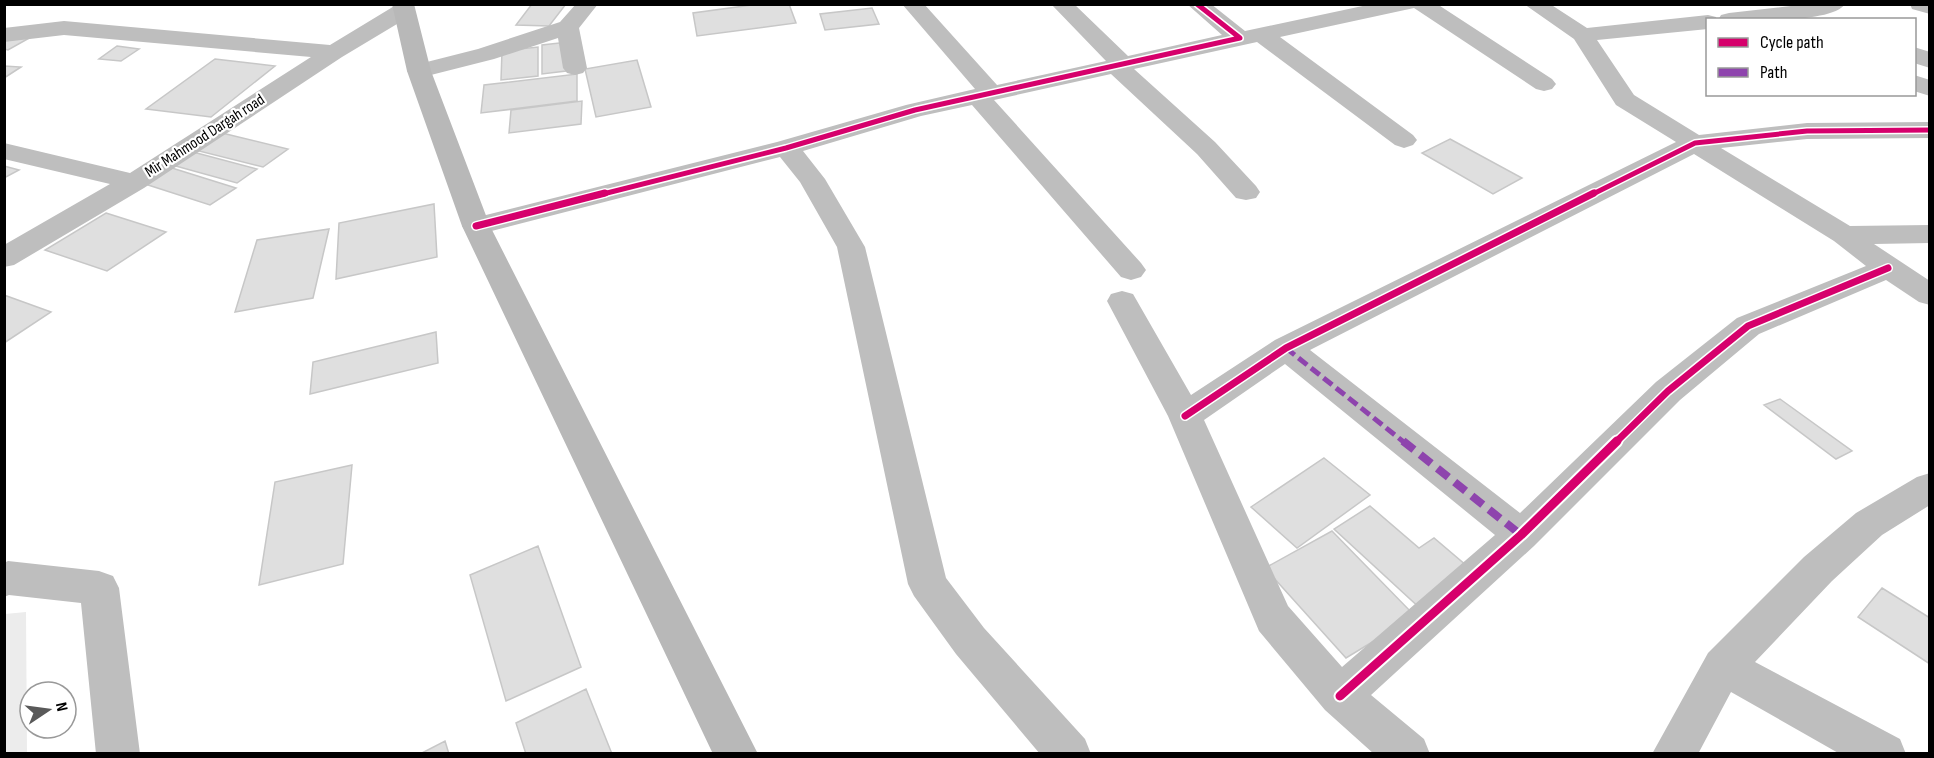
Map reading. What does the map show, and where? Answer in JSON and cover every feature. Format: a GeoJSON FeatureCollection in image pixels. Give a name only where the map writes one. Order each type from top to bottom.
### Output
{"type":"FeatureCollection","features":[{"type":"Feature","properties":{"kind":"main road"},"geometry":{"type":"LineString","coordinates":[[404,7],[419,71],[476,226],[736,753]]}},
{"type":"Feature","properties":{"kind":"street"},"geometry":{"type":"LineString","coordinates":[[419,71],[486,54],[568,27],[588,4]]}},
{"type":"Feature","properties":{"kind":"street"},"geometry":{"type":"LineString","coordinates":[[912,4],[984,94],[1126,286],[1273,618],[1340,696],[1408,753]]}},
{"type":"Feature","properties":{"kind":"street"},"geometry":{"type":"LineString","coordinates":[[1061,4],[1119,65],[1206,148],[1246,192]]}},
{"type":"Feature","properties":{"kind":"street"},"geometry":{"type":"LineString","coordinates":[[1197,4],[1251,36],[1404,140]]}},
{"type":"Feature","properties":{"kind":"street"},"geometry":{"type":"LineString","coordinates":[[476,226],[786,148],[915,110],[1406,4]]}},
{"type":"Feature","properties":{"kind":"street"},"geometry":{"type":"LineString","coordinates":[[1422,4],[1544,84]]}},
{"type":"Feature","properties":{"kind":"street"},"geometry":{"type":"LineString","coordinates":[[1534,4],[1583,35],[1606,75],[1625,100],[1844,235],[1929,295]]}},
{"type":"Feature","properties":{"kind":"street"},"geometry":{"type":"LineString","coordinates":[[1920,4],[1929,8]]}},
{"type":"Feature","properties":{"kind":"street","name":"Mir Mahmood Dargah road"},"geometry":{"type":"LineString","coordinates":[[4,258],[134,182],[404,7]]}},
{"type":"Feature","properties":{"kind":"street"},"geometry":{"type":"LineString","coordinates":[[1744,18],[1826,7]]}},
{"type":"Feature","properties":{"kind":"street"},"geometry":{"type":"LineString","coordinates":[[1583,35],[1706,22]]}},
{"type":"Feature","properties":{"kind":"street"},"geometry":{"type":"LineString","coordinates":[[568,27],[575,68]]}},
{"type":"Feature","properties":{"kind":"street"},"geometry":{"type":"LineString","coordinates":[[4,35],[64,28],[334,52]]}},
{"type":"Feature","properties":{"kind":"street"},"geometry":{"type":"LineString","coordinates":[[1185,416],[1287,348],[1695,143],[1807,131],[1929,129]]}},
{"type":"Feature","properties":{"kind":"street"},"geometry":{"type":"LineString","coordinates":[[786,148],[812,179],[851,247],[928,584],[970,640],[1069,753]]}},
{"type":"Feature","properties":{"kind":"street"},"geometry":{"type":"LineString","coordinates":[[4,151],[134,182]]}},
{"type":"Feature","properties":{"kind":"street"},"geometry":{"type":"LineString","coordinates":[[1844,235],[1929,234]]}},
{"type":"Feature","properties":{"kind":"street"},"geometry":{"type":"LineString","coordinates":[[1340,696],[1521,535],[1668,391],[1748,326],[1888,268]]}},
{"type":"Feature","properties":{"kind":"street"},"geometry":{"type":"LineString","coordinates":[[1287,348],[1521,535]]}},
{"type":"Feature","properties":{"kind":"street"},"geometry":{"type":"LineString","coordinates":[[1674,753],[1723,666],[1818,568],[1869,524],[1929,487]]}},
{"type":"Feature","properties":{"kind":"street"},"geometry":{"type":"LineString","coordinates":[[4,580],[9,578],[99,588],[118,753]]}},
{"type":"Feature","properties":{"kind":"street"},"geometry":{"type":"LineString","coordinates":[[1723,666],[1884,753]]}},
{"type":"Feature","properties":{"kind":"shaded area"},"geometry":{"type":"Polygon","coordinates":[[[26,612],[26,680],[18,680],[18,740],[27,740],[27,753],[5,753],[5,614],[26,612]]]}},
{"type":"Feature","properties":{"kind":"building"},"geometry":{"type":"Polygon","coordinates":[[[532,4],[566,4],[549,26],[516,25],[532,4]]]}},
{"type":"Feature","properties":{"kind":"building"},"geometry":{"type":"Polygon","coordinates":[[[759,4],[789,4],[796,23],[697,36],[693,13],[759,4]]]}},
{"type":"Feature","properties":{"kind":"building"},"geometry":{"type":"Polygon","coordinates":[[[872,8],[879,24],[825,30],[820,14],[872,8]]]}},
{"type":"Feature","properties":{"kind":"building"},"geometry":{"type":"Polygon","coordinates":[[[31,37],[8,50],[4,49],[4,39],[31,37]]]}},
{"type":"Feature","properties":{"kind":"building"},"geometry":{"type":"Polygon","coordinates":[[[568,42],[566,71],[542,74],[542,45],[568,42]]]}},
{"type":"Feature","properties":{"kind":"building"},"geometry":{"type":"Polygon","coordinates":[[[117,46],[139,49],[121,61],[99,59],[117,46]]]}},
{"type":"Feature","properties":{"kind":"building"},"geometry":{"type":"Polygon","coordinates":[[[538,47],[538,76],[501,80],[502,51],[538,47]]]}},
{"type":"Feature","properties":{"kind":"building"},"geometry":{"type":"Polygon","coordinates":[[[215,59],[275,66],[211,117],[146,109],[215,59]]]}},
{"type":"Feature","properties":{"kind":"building"},"geometry":{"type":"Polygon","coordinates":[[[637,60],[651,107],[596,117],[585,69],[637,60]]]}},
{"type":"Feature","properties":{"kind":"building"},"geometry":{"type":"Polygon","coordinates":[[[4,66],[21,67],[4,78],[4,66]]]}},
{"type":"Feature","properties":{"kind":"building"},"geometry":{"type":"Polygon","coordinates":[[[577,74],[577,101],[481,113],[484,85],[577,74]]]}},
{"type":"Feature","properties":{"kind":"building"},"geometry":{"type":"Polygon","coordinates":[[[582,101],[581,124],[509,133],[511,110],[582,101]]]}},
{"type":"Feature","properties":{"kind":"building"},"geometry":{"type":"Polygon","coordinates":[[[222,133],[288,149],[263,167],[195,150],[222,133]]]}},
{"type":"Feature","properties":{"kind":"building"},"geometry":{"type":"Polygon","coordinates":[[[1450,139],[1522,178],[1493,194],[1422,153],[1450,139]]]}},
{"type":"Feature","properties":{"kind":"building"},"geometry":{"type":"Polygon","coordinates":[[[193,152],[257,169],[237,183],[172,165],[193,152]]]}},
{"type":"Feature","properties":{"kind":"building"},"geometry":{"type":"Polygon","coordinates":[[[4,166],[19,170],[4,178],[4,166]]]}},
{"type":"Feature","properties":{"kind":"building"},"geometry":{"type":"Polygon","coordinates":[[[172,168],[236,188],[210,205],[145,184],[172,168]]]}},
{"type":"Feature","properties":{"kind":"building"},"geometry":{"type":"Polygon","coordinates":[[[434,204],[437,257],[336,279],[339,223],[434,204]]]}},
{"type":"Feature","properties":{"kind":"building"},"geometry":{"type":"Polygon","coordinates":[[[106,213],[166,232],[107,271],[45,250],[106,213]]]}},
{"type":"Feature","properties":{"kind":"building"},"geometry":{"type":"Polygon","coordinates":[[[329,229],[313,298],[235,312],[257,240],[329,229]]]}},
{"type":"Feature","properties":{"kind":"building"},"geometry":{"type":"Polygon","coordinates":[[[4,295],[51,312],[4,343],[4,295]]]}},
{"type":"Feature","properties":{"kind":"building"},"geometry":{"type":"Polygon","coordinates":[[[436,332],[438,363],[310,394],[313,362],[436,332]]]}},
{"type":"Feature","properties":{"kind":"building"},"geometry":{"type":"Polygon","coordinates":[[[1780,399],[1852,451],[1836,459],[1764,405],[1780,399]]]}},
{"type":"Feature","properties":{"kind":"building"},"geometry":{"type":"Polygon","coordinates":[[[1324,458],[1370,495],[1297,548],[1251,507],[1324,458]]]}},
{"type":"Feature","properties":{"kind":"building"},"geometry":{"type":"Polygon","coordinates":[[[352,465],[343,564],[259,585],[275,482],[352,465]]]}},
{"type":"Feature","properties":{"kind":"building"},"geometry":{"type":"Polygon","coordinates":[[[1370,506],[1419,548],[1434,538],[1474,572],[1422,610],[1334,529],[1370,506]]]}},
{"type":"Feature","properties":{"kind":"building"},"geometry":{"type":"Polygon","coordinates":[[[1332,531],[1415,616],[1346,658],[1265,568],[1332,531]]]}},
{"type":"Feature","properties":{"kind":"building"},"geometry":{"type":"Polygon","coordinates":[[[538,546],[581,667],[506,701],[470,575],[538,546]]]}},
{"type":"Feature","properties":{"kind":"building"},"geometry":{"type":"Polygon","coordinates":[[[1882,588],[1930,618],[1930,664],[1858,617],[1882,588]]]}},
{"type":"Feature","properties":{"kind":"building"},"geometry":{"type":"Polygon","coordinates":[[[586,689],[612,754],[526,754],[516,723],[586,689]]]}},
{"type":"Feature","properties":{"kind":"building"},"geometry":{"type":"Polygon","coordinates":[[[445,741],[449,754],[420,754],[445,741]]]}},
{"type":"Feature","properties":{"kind":"marked path"},"geometry":{"type":"LineString","coordinates":[[1286,348],[1521,535]]}},
{"type":"Feature","properties":{"kind":"cycle path"},"geometry":{"type":"LineString","coordinates":[[476,226],[786,148],[915,110],[1240,38],[1197,4]]}},
{"type":"Feature","properties":{"kind":"cycle path"},"geometry":{"type":"LineString","coordinates":[[1185,416],[1286,348],[1695,143],[1807,131],[1930,130]]}},
{"type":"Feature","properties":{"kind":"cycle path"},"geometry":{"type":"LineString","coordinates":[[1340,696],[1521,535],[1668,391],[1748,326],[1888,268]]}}]}
